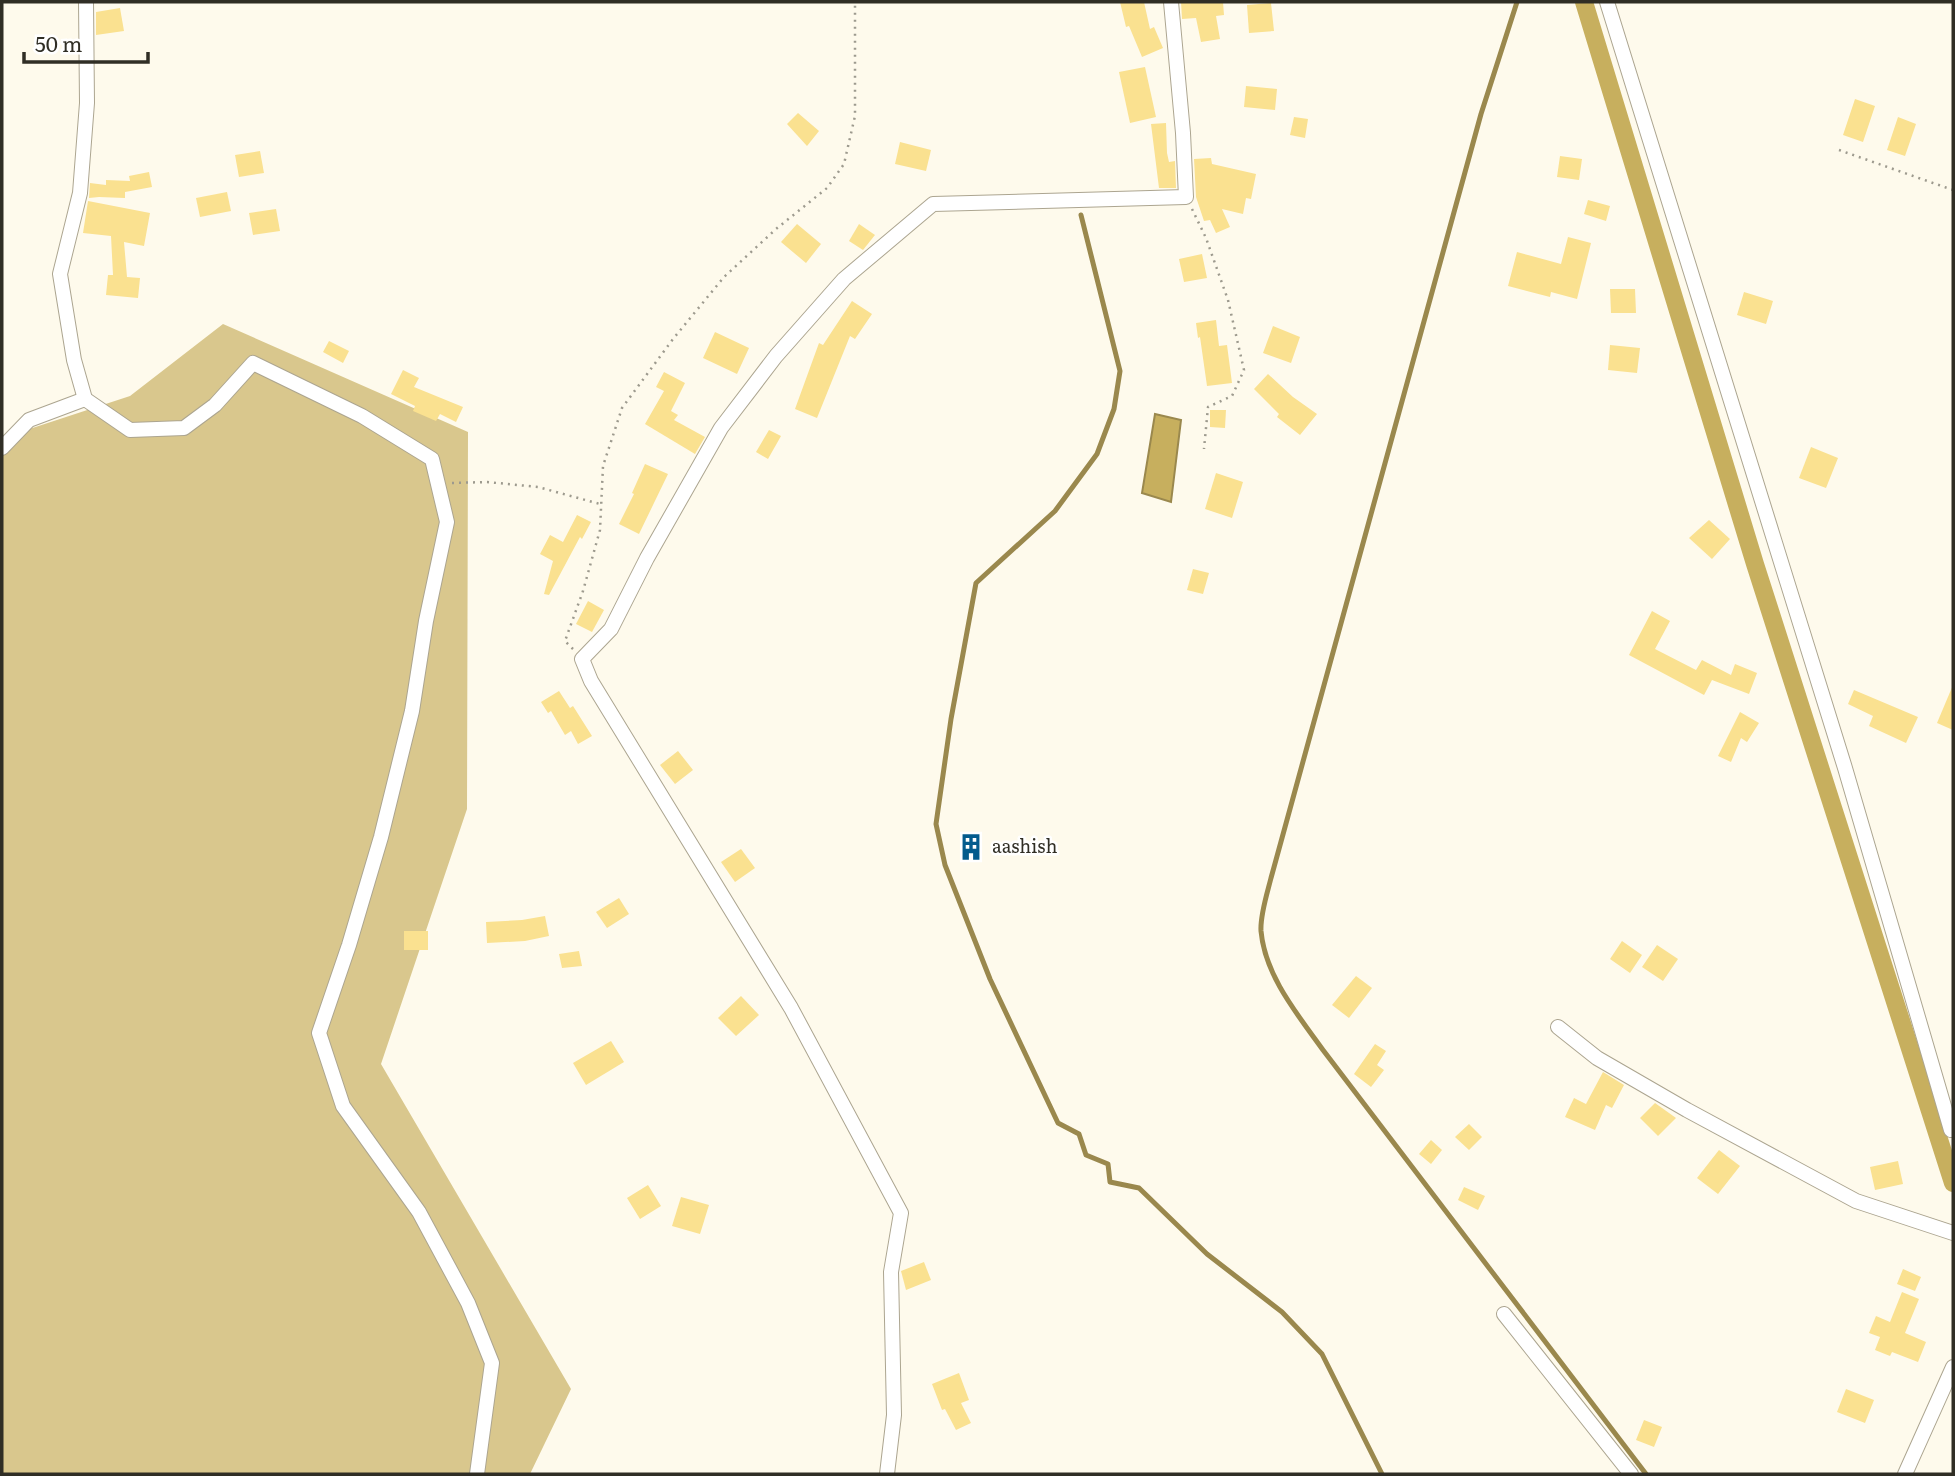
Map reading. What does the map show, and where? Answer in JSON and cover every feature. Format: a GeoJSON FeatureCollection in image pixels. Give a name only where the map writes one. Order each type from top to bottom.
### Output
{"type":"FeatureCollection","features":[{"type":"Feature","properties":{"kind":"street"},"geometry":{"type":"LineString","coordinates":[[86,2],[87,103],[80,193],[60,274],[74,360],[85,400],[130,430],[184,428],[215,405],[253,363],[362,416],[432,459],[447,522],[426,621],[412,711],[381,836],[349,945],[319,1033],[343,1107],[419,1212],[468,1303],[492,1363],[477,1474]]}},
{"type":"Feature","properties":{"kind":"street"},"geometry":{"type":"LineString","coordinates":[[887,1474],[894,1415],[891,1272],[901,1213],[790,1008],[591,681],[582,659],[611,629],[647,558],[721,428],[768,366],[844,279],[933,204],[1186,197],[1171,2]]}},
{"type":"Feature","properties":{"kind":"street"},"geometry":{"type":"LineString","coordinates":[[1607,2],[1845,768],[1953,1131]]}},
{"type":"Feature","properties":{"kind":"street"},"geometry":{"type":"LineString","coordinates":[[2,448],[29,421],[85,400]]}},
{"type":"Feature","properties":{"kind":"street"},"geometry":{"type":"LineString","coordinates":[[1558,1027],[1597,1058],[1675,1104],[1856,1201],[1953,1233]]}},
{"type":"Feature","properties":{"kind":"street"},"geometry":{"type":"LineString","coordinates":[[1504,1314],[1631,1474]]}},
{"type":"Feature","properties":{"kind":"street"},"geometry":{"type":"LineString","coordinates":[[1905,1474],[1953,1367]]}},
{"type":"Feature","properties":{"kind":"path"},"geometry":{"type":"LineString","coordinates":[[582,659],[565,641],[583,591],[600,530],[603,466],[622,408],[673,339],[724,277],[776,229],[827,188],[844,164],[855,116],[855,2]]}},
{"type":"Feature","properties":{"kind":"path"},"geometry":{"type":"LineString","coordinates":[[1839,150],[1953,190]]}},
{"type":"Feature","properties":{"kind":"path"},"geometry":{"type":"LineString","coordinates":[[1186,197],[1206,238],[1228,300],[1244,370],[1231,396],[1208,407],[1204,449]]}},
{"type":"Feature","properties":{"kind":"path"},"geometry":{"type":"LineString","coordinates":[[438,483],[487,482],[538,487],[601,504]]}},
{"type":"Feature","properties":{"kind":"shaded area"},"geometry":{"type":"Polygon","coordinates":[[[223,324],[468,432],[467,809],[381,1064],[571,1389],[530,1474],[2,1474],[2,438],[130,396],[223,324]]]}},
{"type":"Feature","properties":{"kind":"shaded area"},"geometry":{"type":"Polygon","coordinates":[[[1155,414],[1181,420],[1171,502],[1142,493],[1155,414]]]}},
{"type":"Feature","properties":{"kind":"building"},"geometry":{"type":"Polygon","coordinates":[[[1120,2],[1144,2],[1150,29],[1154,27],[1163,48],[1142,57],[1129,26],[1126,27],[1120,2]]]}},
{"type":"Feature","properties":{"kind":"building"},"geometry":{"type":"Polygon","coordinates":[[[1181,2],[1223,2],[1224,15],[1216,16],[1220,39],[1201,42],[1196,18],[1182,19],[1181,2]]]}},
{"type":"Feature","properties":{"kind":"building"},"geometry":{"type":"Polygon","coordinates":[[[1271,3],[1274,31],[1249,33],[1247,5],[1271,3]]]}},
{"type":"Feature","properties":{"kind":"building"},"geometry":{"type":"Polygon","coordinates":[[[120,8],[124,31],[96,35],[96,12],[120,8]]]}},
{"type":"Feature","properties":{"kind":"building"},"geometry":{"type":"Polygon","coordinates":[[[1145,67],[1156,117],[1130,123],[1119,72],[1145,67]]]}},
{"type":"Feature","properties":{"kind":"building"},"geometry":{"type":"Polygon","coordinates":[[[1246,86],[1277,89],[1275,110],[1244,107],[1246,86]]]}},
{"type":"Feature","properties":{"kind":"building"},"geometry":{"type":"Polygon","coordinates":[[[1855,99],[1875,106],[1863,142],[1843,135],[1855,99]]]}},
{"type":"Feature","properties":{"kind":"building"},"geometry":{"type":"Polygon","coordinates":[[[798,113],[819,131],[807,146],[787,124],[798,113]]]}},
{"type":"Feature","properties":{"kind":"building"},"geometry":{"type":"Polygon","coordinates":[[[1294,117],[1308,119],[1305,138],[1290,135],[1294,117]]]}},
{"type":"Feature","properties":{"kind":"building"},"geometry":{"type":"Polygon","coordinates":[[[1898,117],[1916,124],[1905,156],[1887,150],[1898,117]]]}},
{"type":"Feature","properties":{"kind":"building"},"geometry":{"type":"Polygon","coordinates":[[[1166,123],[1167,153],[1169,162],[1175,161],[1176,188],[1159,188],[1151,124],[1166,123]]]}},
{"type":"Feature","properties":{"kind":"building"},"geometry":{"type":"Polygon","coordinates":[[[900,142],[931,150],[926,171],[895,164],[900,142]]]}},
{"type":"Feature","properties":{"kind":"building"},"geometry":{"type":"Polygon","coordinates":[[[260,151],[264,173],[239,177],[235,155],[260,151]]]}},
{"type":"Feature","properties":{"kind":"building"},"geometry":{"type":"Polygon","coordinates":[[[1560,156],[1582,159],[1579,180],[1557,177],[1560,156]]]}},
{"type":"Feature","properties":{"kind":"building"},"geometry":{"type":"Polygon","coordinates":[[[1211,158],[1212,164],[1256,174],[1251,199],[1246,198],[1243,214],[1222,209],[1230,227],[1216,233],[1210,220],[1204,221],[1196,197],[1194,159],[1211,158]]]}},
{"type":"Feature","properties":{"kind":"building"},"geometry":{"type":"Polygon","coordinates":[[[149,172],[152,187],[125,192],[125,198],[89,198],[90,183],[106,185],[106,180],[130,181],[129,176],[149,172]]]}},
{"type":"Feature","properties":{"kind":"building"},"geometry":{"type":"Polygon","coordinates":[[[227,192],[231,211],[200,217],[196,198],[227,192]]]}},
{"type":"Feature","properties":{"kind":"building"},"geometry":{"type":"Polygon","coordinates":[[[1588,200],[1610,206],[1606,221],[1584,214],[1588,200]]]}},
{"type":"Feature","properties":{"kind":"building"},"geometry":{"type":"Polygon","coordinates":[[[88,201],[150,213],[144,246],[124,242],[127,277],[140,278],[138,298],[106,295],[108,275],[113,275],[111,236],[83,233],[88,201]]]}},
{"type":"Feature","properties":{"kind":"building"},"geometry":{"type":"Polygon","coordinates":[[[276,209],[280,231],[253,235],[249,213],[276,209]]]}},
{"type":"Feature","properties":{"kind":"building"},"geometry":{"type":"Polygon","coordinates":[[[797,224],[821,244],[806,263],[781,242],[797,224]]]}},
{"type":"Feature","properties":{"kind":"building"},"geometry":{"type":"Polygon","coordinates":[[[859,224],[875,235],[863,250],[849,241],[859,224]]]}},
{"type":"Feature","properties":{"kind":"building"},"geometry":{"type":"Polygon","coordinates":[[[1568,237],[1591,243],[1577,299],[1551,292],[1550,297],[1508,286],[1517,252],[1561,264],[1568,237]]]}},
{"type":"Feature","properties":{"kind":"building"},"geometry":{"type":"Polygon","coordinates":[[[1202,254],[1207,278],[1184,282],[1179,259],[1202,254]]]}},
{"type":"Feature","properties":{"kind":"building"},"geometry":{"type":"Polygon","coordinates":[[[1610,289],[1635,289],[1636,313],[1611,313],[1610,289]]]}},
{"type":"Feature","properties":{"kind":"building"},"geometry":{"type":"Polygon","coordinates":[[[1744,292],[1773,301],[1766,324],[1737,315],[1744,292]]]}},
{"type":"Feature","properties":{"kind":"building"},"geometry":{"type":"Polygon","coordinates":[[[852,301],[872,314],[855,339],[850,336],[817,418],[795,409],[819,343],[823,345],[852,301]]]}},
{"type":"Feature","properties":{"kind":"building"},"geometry":{"type":"Polygon","coordinates":[[[1216,320],[1219,346],[1227,345],[1232,383],[1207,386],[1196,323],[1216,320]]]}},
{"type":"Feature","properties":{"kind":"building"},"geometry":{"type":"Polygon","coordinates":[[[1273,326],[1300,337],[1291,363],[1263,353],[1273,326]]]}},
{"type":"Feature","properties":{"kind":"building"},"geometry":{"type":"Polygon","coordinates":[[[715,332],[749,348],[737,374],[703,358],[715,332]]]}},
{"type":"Feature","properties":{"kind":"building"},"geometry":{"type":"Polygon","coordinates":[[[329,341],[349,351],[343,363],[323,352],[329,341]]]}},
{"type":"Feature","properties":{"kind":"building"},"geometry":{"type":"Polygon","coordinates":[[[1610,345],[1640,348],[1637,373],[1608,370],[1610,345]]]}},
{"type":"Feature","properties":{"kind":"building"},"geometry":{"type":"Polygon","coordinates":[[[403,370],[419,378],[414,387],[463,407],[456,422],[440,414],[436,421],[413,411],[415,406],[391,394],[403,370]]]}},
{"type":"Feature","properties":{"kind":"building"},"geometry":{"type":"Polygon","coordinates":[[[664,372],[685,383],[671,411],[678,415],[674,420],[705,437],[695,454],[645,424],[664,391],[656,387],[664,372]]]}},
{"type":"Feature","properties":{"kind":"building"},"geometry":{"type":"Polygon","coordinates":[[[1268,374],[1317,414],[1300,435],[1277,417],[1279,414],[1254,389],[1268,374]]]}},
{"type":"Feature","properties":{"kind":"building"},"geometry":{"type":"Polygon","coordinates":[[[1210,410],[1226,410],[1225,428],[1210,427],[1210,410]]]}},
{"type":"Feature","properties":{"kind":"building"},"geometry":{"type":"Polygon","coordinates":[[[769,430],[781,436],[768,459],[756,452],[769,430]]]}},
{"type":"Feature","properties":{"kind":"building"},"geometry":{"type":"Polygon","coordinates":[[[1811,447],[1838,458],[1826,488],[1799,478],[1811,447]]]}},
{"type":"Feature","properties":{"kind":"building"},"geometry":{"type":"Polygon","coordinates":[[[645,464],[668,474],[639,534],[619,524],[645,464]]]}},
{"type":"Feature","properties":{"kind":"building"},"geometry":{"type":"Polygon","coordinates":[[[1216,473],[1243,482],[1232,518],[1205,509],[1216,473]]]}},
{"type":"Feature","properties":{"kind":"building"},"geometry":{"type":"Polygon","coordinates":[[[577,515],[591,522],[549,595],[544,594],[553,561],[540,554],[550,535],[563,542],[577,515]]]}},
{"type":"Feature","properties":{"kind":"building"},"geometry":{"type":"Polygon","coordinates":[[[1709,520],[1730,539],[1712,559],[1689,538],[1709,520]]]}},
{"type":"Feature","properties":{"kind":"building"},"geometry":{"type":"Polygon","coordinates":[[[1193,569],[1209,573],[1203,594],[1187,590],[1193,569]]]}},
{"type":"Feature","properties":{"kind":"building"},"geometry":{"type":"Polygon","coordinates":[[[588,601],[604,610],[592,632],[576,624],[588,601]]]}},
{"type":"Feature","properties":{"kind":"building"},"geometry":{"type":"Polygon","coordinates":[[[1652,611],[1670,621],[1655,649],[1696,670],[1702,660],[1731,675],[1735,664],[1757,673],[1749,694],[1712,680],[1704,695],[1629,655],[1652,611]]]}},
{"type":"Feature","properties":{"kind":"building"},"geometry":{"type":"Polygon","coordinates":[[[1953,685],[1953,730],[1937,723],[1953,685]]]}},
{"type":"Feature","properties":{"kind":"building"},"geometry":{"type":"Polygon","coordinates":[[[1854,690],[1918,717],[1906,743],[1869,726],[1873,716],[1848,704],[1854,690]]]}},
{"type":"Feature","properties":{"kind":"building"},"geometry":{"type":"Polygon","coordinates":[[[559,691],[570,708],[573,706],[592,736],[578,744],[571,731],[565,735],[551,711],[548,713],[541,702],[559,691]]]}},
{"type":"Feature","properties":{"kind":"building"},"geometry":{"type":"Polygon","coordinates":[[[1740,712],[1759,723],[1747,742],[1741,738],[1731,762],[1718,756],[1740,712]]]}},
{"type":"Feature","properties":{"kind":"building"},"geometry":{"type":"Polygon","coordinates":[[[678,751],[693,770],[675,784],[660,765],[678,751]]]}},
{"type":"Feature","properties":{"kind":"building"},"geometry":{"type":"Polygon","coordinates":[[[741,849],[755,868],[735,882],[721,862],[741,849]]]}},
{"type":"Feature","properties":{"kind":"building"},"geometry":{"type":"Polygon","coordinates":[[[619,898],[629,914],[607,928],[596,912],[619,898]]]}},
{"type":"Feature","properties":{"kind":"building"},"geometry":{"type":"Polygon","coordinates":[[[545,916],[549,936],[525,941],[487,943],[486,922],[545,916]]]}},
{"type":"Feature","properties":{"kind":"building"},"geometry":{"type":"Polygon","coordinates":[[[404,931],[428,931],[428,950],[404,950],[404,931]]]}},
{"type":"Feature","properties":{"kind":"building"},"geometry":{"type":"Polygon","coordinates":[[[1622,941],[1642,955],[1630,973],[1610,959],[1622,941]]]}},
{"type":"Feature","properties":{"kind":"building"},"geometry":{"type":"Polygon","coordinates":[[[1657,945],[1678,959],[1663,981],[1642,967],[1657,945]]]}},
{"type":"Feature","properties":{"kind":"building"},"geometry":{"type":"Polygon","coordinates":[[[579,951],[582,966],[562,968],[559,954],[579,951]]]}},
{"type":"Feature","properties":{"kind":"building"},"geometry":{"type":"Polygon","coordinates":[[[1356,976],[1372,988],[1349,1018],[1332,1005],[1356,976]]]}},
{"type":"Feature","properties":{"kind":"building"},"geometry":{"type":"Polygon","coordinates":[[[741,996],[759,1015],[736,1036],[718,1018],[741,996]]]}},
{"type":"Feature","properties":{"kind":"building"},"geometry":{"type":"Polygon","coordinates":[[[611,1041],[624,1062],[586,1085],[573,1063],[611,1041]]]}},
{"type":"Feature","properties":{"kind":"building"},"geometry":{"type":"Polygon","coordinates":[[[1375,1044],[1386,1051],[1377,1065],[1384,1070],[1371,1087],[1354,1074],[1375,1044]]]}},
{"type":"Feature","properties":{"kind":"building"},"geometry":{"type":"Polygon","coordinates":[[[1603,1072],[1624,1085],[1612,1108],[1606,1105],[1595,1130],[1565,1117],[1574,1098],[1586,1104],[1603,1072]]]}},
{"type":"Feature","properties":{"kind":"building"},"geometry":{"type":"Polygon","coordinates":[[[1655,1103],[1676,1118],[1658,1136],[1640,1118],[1655,1103]]]}},
{"type":"Feature","properties":{"kind":"building"},"geometry":{"type":"Polygon","coordinates":[[[1469,1124],[1482,1137],[1469,1150],[1455,1137],[1469,1124]]]}},
{"type":"Feature","properties":{"kind":"building"},"geometry":{"type":"Polygon","coordinates":[[[1431,1140],[1442,1150],[1431,1164],[1419,1154],[1431,1140]]]}},
{"type":"Feature","properties":{"kind":"building"},"geometry":{"type":"Polygon","coordinates":[[[1719,1150],[1740,1166],[1718,1194],[1697,1178],[1719,1150]]]}},
{"type":"Feature","properties":{"kind":"building"},"geometry":{"type":"Polygon","coordinates":[[[1898,1161],[1903,1184],[1875,1190],[1870,1167],[1898,1161]]]}},
{"type":"Feature","properties":{"kind":"building"},"geometry":{"type":"Polygon","coordinates":[[[648,1185],[661,1206],[640,1219],[627,1198],[648,1185]]]}},
{"type":"Feature","properties":{"kind":"building"},"geometry":{"type":"Polygon","coordinates":[[[1464,1187],[1485,1196],[1478,1210],[1458,1200],[1464,1187]]]}},
{"type":"Feature","properties":{"kind":"building"},"geometry":{"type":"Polygon","coordinates":[[[681,1197],[709,1205],[700,1234],[672,1226],[681,1197]]]}},
{"type":"Feature","properties":{"kind":"building"},"geometry":{"type":"Polygon","coordinates":[[[924,1262],[931,1280],[906,1290],[901,1271],[924,1262]]]}},
{"type":"Feature","properties":{"kind":"building"},"geometry":{"type":"Polygon","coordinates":[[[1903,1269],[1921,1277],[1915,1291],[1897,1284],[1903,1269]]]}},
{"type":"Feature","properties":{"kind":"building"},"geometry":{"type":"Polygon","coordinates":[[[1902,1292],[1919,1299],[1905,1333],[1926,1342],[1918,1362],[1892,1352],[1890,1356],[1875,1350],[1880,1337],[1869,1333],[1876,1316],[1890,1322],[1902,1292]]]}},
{"type":"Feature","properties":{"kind":"building"},"geometry":{"type":"Polygon","coordinates":[[[959,1373],[969,1400],[961,1403],[971,1423],[956,1430],[945,1409],[942,1410],[932,1384],[959,1373]]]}},
{"type":"Feature","properties":{"kind":"building"},"geometry":{"type":"Polygon","coordinates":[[[1846,1389],[1874,1400],[1865,1423],[1837,1412],[1846,1389]]]}},
{"type":"Feature","properties":{"kind":"building"},"geometry":{"type":"Polygon","coordinates":[[[1644,1420],[1662,1427],[1654,1447],[1636,1440],[1644,1420]]]}},
{"type":"Feature","properties":{"kind":"waterway"},"geometry":{"type":"LineString","coordinates":[[1517,2],[1481,114],[1271,878],[1261,931],[1269,964],[1303,1023],[1646,1474]]}},
{"type":"Feature","properties":{"kind":"waterway"},"geometry":{"type":"LineString","coordinates":[[1584,2],[1755,564],[1953,1183]]}},
{"type":"Feature","properties":{"kind":"waterway"},"geometry":{"type":"LineString","coordinates":[[1081,215],[1120,371],[1114,409],[1097,454],[1055,511],[976,583],[951,719],[936,824],[945,865],[990,979],[1058,1123],[1079,1134],[1086,1155],[1108,1164],[1110,1182],[1139,1188],[1207,1254],[1282,1312],[1322,1354],[1382,1474]]}},
{"type":"Feature","properties":{"kind":"place","name":"aashish"},"geometry":{"type":"Point","coordinates":[971,847]}}]}
